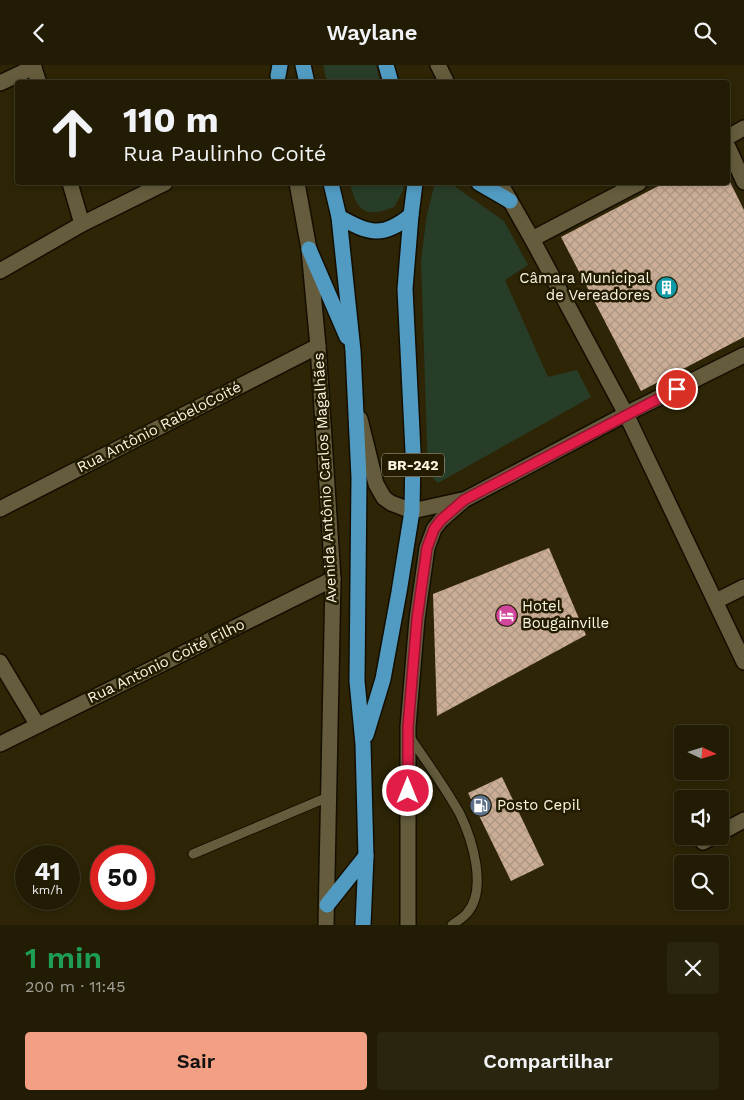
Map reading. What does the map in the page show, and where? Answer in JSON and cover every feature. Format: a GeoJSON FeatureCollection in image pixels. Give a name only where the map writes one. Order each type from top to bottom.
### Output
{"type":"FeatureCollection","features":[{"type":"Feature","properties":{"kind":"highway"},"geometry":{"type":"LineString","coordinates":[[303,65],[306,80]]}},
{"type":"Feature","properties":{"kind":"highway"},"geometry":{"type":"LineString","coordinates":[[386,65],[390,80]]}},
{"type":"Feature","properties":{"kind":"highway","name":"BR-242"},"geometry":{"type":"LineString","coordinates":[[331,185],[339,217],[353,351],[360,478],[357,681],[363,744],[366,856],[363,925]]}},
{"type":"Feature","properties":{"kind":"highway","name":"BR-242"},"geometry":{"type":"LineString","coordinates":[[363,744],[383,679],[412,511],[413,452],[406,289],[415,185]]}},
{"type":"Feature","properties":{"kind":"highway"},"geometry":{"type":"LineString","coordinates":[[482,185],[510,201]]}},
{"type":"Feature","properties":{"kind":"highway"},"geometry":{"type":"LineString","coordinates":[[339,217],[363,229],[383,231],[397,226],[411,215]]}},
{"type":"Feature","properties":{"kind":"highway"},"geometry":{"type":"LineString","coordinates":[[309,249],[353,351]]}},
{"type":"Feature","properties":{"kind":"highway"},"geometry":{"type":"LineString","coordinates":[[327,905],[366,856]]}},
{"type":"Feature","properties":{"kind":"main road"},"geometry":{"type":"LineString","coordinates":[[438,65],[446,80]]}},
{"type":"Feature","properties":{"kind":"main road"},"geometry":{"type":"LineString","coordinates":[[0,83],[34,66],[38,80]]}},
{"type":"Feature","properties":{"kind":"main road"},"geometry":{"type":"LineString","coordinates":[[730,136],[744,128]]}},
{"type":"Feature","properties":{"kind":"main road"},"geometry":{"type":"LineString","coordinates":[[730,151],[744,182]]}},
{"type":"Feature","properties":{"kind":"main road"},"geometry":{"type":"LineString","coordinates":[[71,185],[82,224]]}},
{"type":"Feature","properties":{"kind":"main road"},"geometry":{"type":"LineString","coordinates":[[0,271],[82,224],[160,185]]}},
{"type":"Feature","properties":{"kind":"main road","name":"Avenida Antônio Carlos Magalhães"},"geometry":{"type":"LineString","coordinates":[[297,185],[309,249],[318,346],[332,579],[326,925]]}},
{"type":"Feature","properties":{"kind":"main road"},"geometry":{"type":"LineString","coordinates":[[501,185],[626,414],[744,662]]}},
{"type":"Feature","properties":{"kind":"main road"},"geometry":{"type":"LineString","coordinates":[[532,239],[635,185]]}},
{"type":"Feature","properties":{"kind":"main road","name":"Rua Antônio RabeloCoité"},"geometry":{"type":"LineString","coordinates":[[0,509],[318,346]]}},
{"type":"Feature","properties":{"kind":"main road"},"geometry":{"type":"LineString","coordinates":[[408,925],[408,734],[417,619],[427,548],[434,529],[441,520],[464,500],[626,414],[744,355]]}},
{"type":"Feature","properties":{"kind":"main road"},"geometry":{"type":"LineString","coordinates":[[356,406],[376,484],[384,498],[391,503],[412,511],[464,500]]}},
{"type":"Feature","properties":{"kind":"main road","name":"Rua Antonio Coité Filho"},"geometry":{"type":"LineString","coordinates":[[0,744],[332,579]]}},
{"type":"Feature","properties":{"kind":"main road"},"geometry":{"type":"LineString","coordinates":[[716,601],[744,587]]}},
{"type":"Feature","properties":{"kind":"main road"},"geometry":{"type":"LineString","coordinates":[[0,662],[37,724]]}},
{"type":"Feature","properties":{"kind":"main road"},"geometry":{"type":"LineString","coordinates":[[729,828],[744,820]]}},
{"type":"Feature","properties":{"kind":"lane"},"geometry":{"type":"LineString","coordinates":[[408,734],[460,815],[474,854],[478,878],[475,900],[467,913],[452,925]]}},
{"type":"Feature","properties":{"kind":"lane"},"geometry":{"type":"LineString","coordinates":[[193,854],[328,797]]}},
{"type":"Feature","properties":{"kind":"green space"},"geometry":{"type":"Polygon","coordinates":[[[323,65],[376,65],[380,80],[327,80],[323,65]]]}},
{"type":"Feature","properties":{"kind":"green space"},"geometry":{"type":"Polygon","coordinates":[[[350,185],[403,185],[403,191],[394,207],[384,211],[369,212],[364,210],[359,206],[352,193],[350,185]]]}},
{"type":"Feature","properties":{"kind":"green space"},"geometry":{"type":"Polygon","coordinates":[[[434,185],[453,185],[504,221],[528,265],[505,280],[548,377],[577,370],[591,397],[438,483],[428,473],[421,260],[427,214],[434,185]]]}},
{"type":"Feature","properties":{"kind":"building","name":"Câmara Municipal de Vereadores"},"geometry":{"type":"Polygon","coordinates":[[[730,182],[744,210],[744,337],[641,391],[561,237],[660,185],[730,185],[730,182]]]}},
{"type":"Feature","properties":{"kind":"building","name":"Hotel Bougainville"},"geometry":{"type":"Polygon","coordinates":[[[549,548],[586,635],[437,716],[433,594],[549,548]]]}},
{"type":"Feature","properties":{"kind":"building"},"geometry":{"type":"Polygon","coordinates":[[[502,777],[544,865],[511,881],[468,793],[502,777]]]}},
{"type":"Feature","properties":{"kind":"place","name":"Câmara Municipal de Vereadores"},"geometry":{"type":"Point","coordinates":[666,287]}},
{"type":"Feature","properties":{"kind":"place","name":"Hotel Bougainville"},"geometry":{"type":"Point","coordinates":[506,615]}},
{"type":"Feature","properties":{"kind":"place","name":"Posto Cepil"},"geometry":{"type":"Point","coordinates":[481,805]}},
{"type":"Feature","properties":{"kind":"route"},"geometry":{"type":"LineString","coordinates":[[408,791],[408,727],[417,619],[427,548],[434,529],[441,520],[464,500],[677,389]]}}]}
